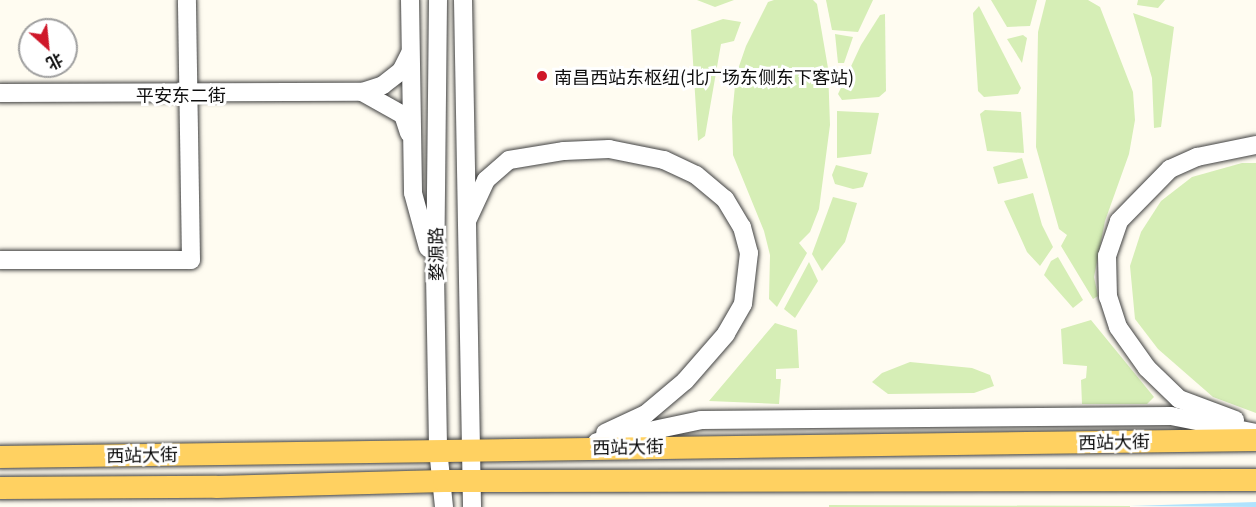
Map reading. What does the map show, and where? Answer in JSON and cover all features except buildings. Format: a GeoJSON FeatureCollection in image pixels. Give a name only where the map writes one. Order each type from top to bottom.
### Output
{"type":"FeatureCollection","features":[{"type":"Feature","properties":{"kind":"main road","name":"西站大街"},"geometry":{"type":"LineString","coordinates":[[0,457],[575,447],[1256,440]]}},
{"type":"Feature","properties":{"kind":"main road","name":"西站大街"},"geometry":{"type":"LineString","coordinates":[[0,488],[216,487],[444,481],[1256,480]]}},
{"type":"Feature","properties":{"kind":"street"},"geometry":{"type":"LineString","coordinates":[[0,260],[191,260],[187,0]]}},
{"type":"Feature","properties":{"kind":"street"},"geometry":{"type":"LineString","coordinates":[[410,0],[413,193],[435,274]]}},
{"type":"Feature","properties":{"kind":"street","name":"婺源路"},"geometry":{"type":"LineString","coordinates":[[438,0],[435,274],[438,449],[444,481],[444,507]]}},
{"type":"Feature","properties":{"kind":"street","name":"婺源路"},"geometry":{"type":"LineString","coordinates":[[463,0],[464,170],[472,507]]}},
{"type":"Feature","properties":{"kind":"street"},"geometry":{"type":"LineString","coordinates":[[362,92],[383,85],[401,71],[411,51]]}},
{"type":"Feature","properties":{"kind":"street"},"geometry":{"type":"LineString","coordinates":[[362,92],[403,115],[413,143]]}},
{"type":"Feature","properties":{"kind":"street","name":"平安东二街"},"geometry":{"type":"LineString","coordinates":[[0,93],[362,92]]}},
{"type":"Feature","properties":{"kind":"street"},"geometry":{"type":"LineString","coordinates":[[1256,145],[1197,157],[1170,169],[1119,221],[1107,256],[1108,297],[1118,327],[1147,368],[1179,399],[1256,428]]}},
{"type":"Feature","properties":{"kind":"street"},"geometry":{"type":"LineString","coordinates":[[467,221],[486,180],[509,160],[554,152],[609,149],[664,160],[696,175],[725,199],[742,227],[749,253],[749,276],[743,304],[726,334],[685,381],[646,414],[575,447]]}},
{"type":"Feature","properties":{"kind":"street"},"geometry":{"type":"LineString","coordinates":[[575,447],[701,420],[1172,416],[1256,433]]}},
{"type":"Feature","properties":{"kind":"green space"},"geometry":{"type":"Polygon","coordinates":[[[697,0],[734,0],[715,7],[697,0]]]}},
{"type":"Feature","properties":{"kind":"green space"},"geometry":{"type":"Polygon","coordinates":[[[813,0],[817,4],[828,68],[830,125],[819,209],[810,232],[799,243],[807,253],[777,307],[769,299],[770,255],[764,231],[733,155],[732,117],[736,75],[746,46],[768,2],[813,0]]]}},
{"type":"Feature","properties":{"kind":"green space"},"geometry":{"type":"Polygon","coordinates":[[[826,0],[873,0],[858,32],[832,30],[826,0]]]}},
{"type":"Feature","properties":{"kind":"green space"},"geometry":{"type":"Polygon","coordinates":[[[991,0],[1037,0],[1030,26],[1007,27],[991,0]]]}},
{"type":"Feature","properties":{"kind":"green space"},"geometry":{"type":"Polygon","coordinates":[[[1046,0],[1088,0],[1100,7],[1133,92],[1135,120],[1129,154],[1105,221],[1094,277],[1098,296],[1093,299],[1061,246],[1067,235],[1059,229],[1036,147],[1038,32],[1046,0]]]}},
{"type":"Feature","properties":{"kind":"green space"},"geometry":{"type":"Polygon","coordinates":[[[1138,0],[1165,0],[1158,8],[1137,5],[1138,0]]]}},
{"type":"Feature","properties":{"kind":"green space"},"geometry":{"type":"Polygon","coordinates":[[[979,6],[1021,88],[1018,94],[984,97],[978,91],[973,13],[979,6]]]}},
{"type":"Feature","properties":{"kind":"green space"},"geometry":{"type":"Polygon","coordinates":[[[1133,13],[1174,27],[1161,127],[1154,128],[1152,78],[1133,13]]]}},
{"type":"Feature","properties":{"kind":"green space"},"geometry":{"type":"Polygon","coordinates":[[[885,14],[886,91],[879,97],[842,100],[838,94],[861,45],[880,15],[885,14]]]}},
{"type":"Feature","properties":{"kind":"green space"},"geometry":{"type":"Polygon","coordinates":[[[723,19],[741,22],[734,41],[721,44],[705,136],[698,141],[691,30],[723,19]]]}},
{"type":"Feature","properties":{"kind":"green space"},"geometry":{"type":"Polygon","coordinates":[[[835,34],[853,37],[844,63],[838,63],[835,34]]]}},
{"type":"Feature","properties":{"kind":"green space"},"geometry":{"type":"Polygon","coordinates":[[[1023,35],[1027,38],[1022,63],[1007,39],[1023,35]]]}},
{"type":"Feature","properties":{"kind":"green space"},"geometry":{"type":"Polygon","coordinates":[[[985,110],[1021,112],[1024,153],[987,151],[980,114],[985,110]]]}},
{"type":"Feature","properties":{"kind":"green space"},"geometry":{"type":"Polygon","coordinates":[[[837,111],[879,113],[871,154],[837,158],[837,111]]]}},
{"type":"Feature","properties":{"kind":"green space"},"geometry":{"type":"Polygon","coordinates":[[[1022,158],[1028,178],[998,184],[993,167],[1022,158]]]}},
{"type":"Feature","properties":{"kind":"green space"},"geometry":{"type":"Polygon","coordinates":[[[1242,163],[1256,163],[1256,413],[1213,397],[1158,349],[1135,319],[1130,266],[1141,232],[1161,201],[1192,177],[1242,163]]]}},
{"type":"Feature","properties":{"kind":"green space"},"geometry":{"type":"Polygon","coordinates":[[[836,165],[868,173],[863,187],[853,189],[835,184],[832,175],[836,165]]]}},
{"type":"Feature","properties":{"kind":"green space"},"geometry":{"type":"Polygon","coordinates":[[[1033,193],[1042,225],[1053,247],[1040,266],[1027,252],[1004,201],[1033,193]]]}},
{"type":"Feature","properties":{"kind":"green space"},"geometry":{"type":"Polygon","coordinates":[[[833,197],[857,203],[845,242],[822,271],[812,254],[833,197]]]}},
{"type":"Feature","properties":{"kind":"green space"},"geometry":{"type":"Polygon","coordinates":[[[1058,257],[1083,300],[1073,308],[1044,275],[1051,261],[1058,257]]]}},
{"type":"Feature","properties":{"kind":"green space"},"geometry":{"type":"Polygon","coordinates":[[[809,262],[818,281],[795,318],[784,309],[809,262]]]}},
{"type":"Feature","properties":{"kind":"green space"},"geometry":{"type":"Polygon","coordinates":[[[1091,320],[1154,397],[1147,404],[1082,404],[1081,380],[1086,378],[1087,366],[1063,364],[1061,329],[1091,320]]]}},
{"type":"Feature","properties":{"kind":"green space"},"geometry":{"type":"Polygon","coordinates":[[[775,323],[797,330],[799,368],[776,369],[776,379],[781,379],[779,404],[709,401],[775,323]]]}},
{"type":"Feature","properties":{"kind":"green space"},"geometry":{"type":"Polygon","coordinates":[[[910,362],[972,368],[990,375],[994,386],[974,393],[888,394],[872,382],[882,373],[910,362]]]}},
{"type":"Feature","properties":{"kind":"green space"},"geometry":{"type":"Polygon","coordinates":[[[829,505],[1130,506],[1130,507],[829,507],[829,505]]]}},
{"type":"Feature","properties":{"kind":"water"},"geometry":{"type":"Polygon","coordinates":[[[1256,502],[1256,507],[1130,506],[1256,502]]]}},
{"type":"Feature","properties":{"kind":"place","name":"南昌西站东枢纽(北广场东侧东下客站)"},"geometry":{"type":"Point","coordinates":[542,76]}}]}
